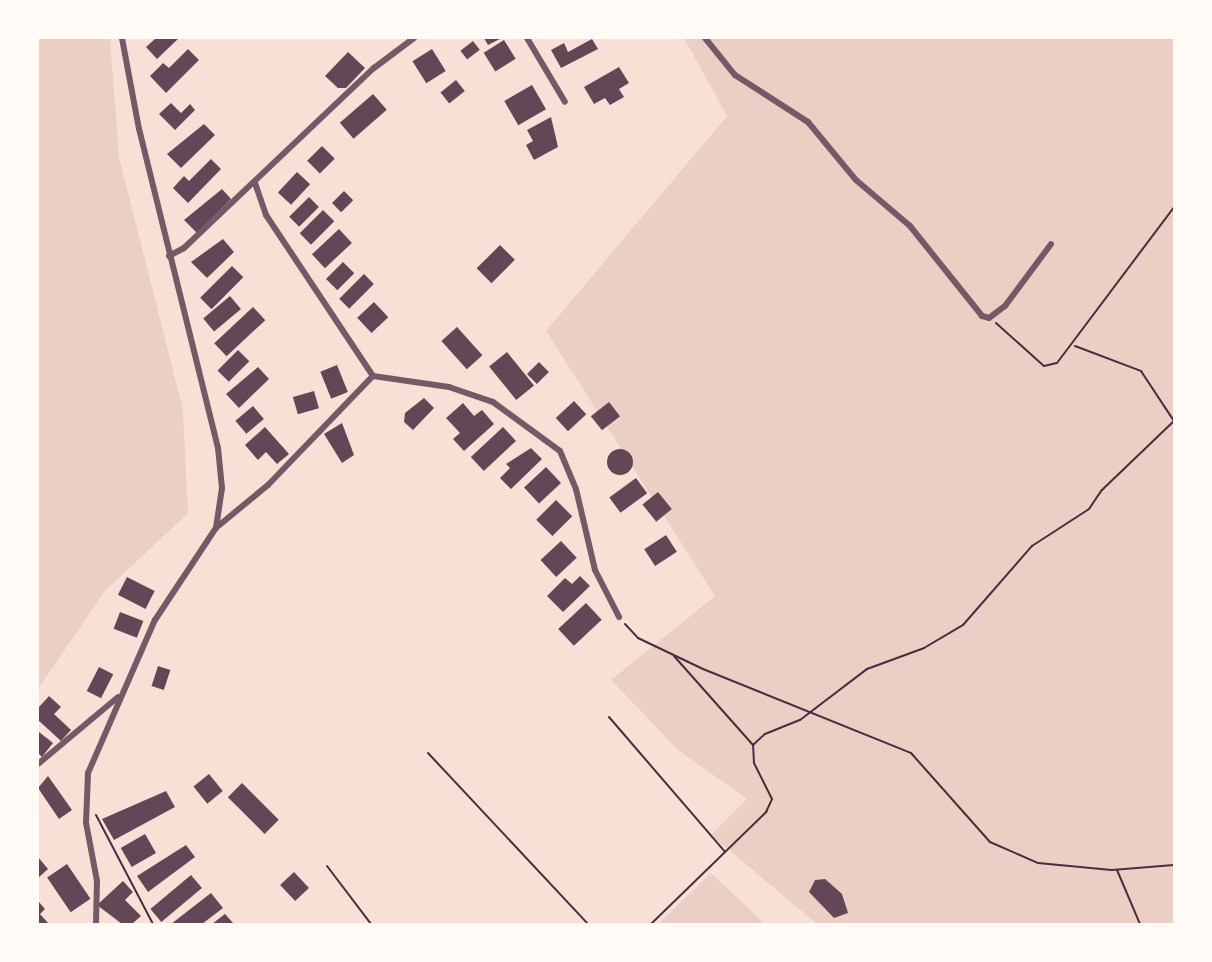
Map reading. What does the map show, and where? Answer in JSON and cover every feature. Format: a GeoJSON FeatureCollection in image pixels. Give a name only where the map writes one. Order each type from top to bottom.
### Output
{"type":"FeatureCollection","features":[{"type":"Feature","properties":{"kind":"street"},"geometry":{"type":"LineString","coordinates":[[122,38],[169,256],[218,448],[222,488],[216,528]]}},
{"type":"Feature","properties":{"kind":"street"},"geometry":{"type":"LineString","coordinates":[[169,256],[255,183],[374,68],[414,38]]}},
{"type":"Feature","properties":{"kind":"street"},"geometry":{"type":"LineString","coordinates":[[527,38],[565,102]]}},
{"type":"Feature","properties":{"kind":"street"},"geometry":{"type":"LineString","coordinates":[[705,38],[735,75],[808,122],[856,180],[910,226],[989,318],[1005,306],[1051,244]]}},
{"type":"Feature","properties":{"kind":"street"},"geometry":{"type":"LineString","coordinates":[[255,183],[266,215],[373,376],[449,387],[493,402],[547,438],[570,466],[595,570],[619,617]]}},
{"type":"Feature","properties":{"kind":"street"},"geometry":{"type":"LineString","coordinates":[[96,924],[97,880],[85,794],[92,762],[119,696],[155,620],[216,528],[268,485],[373,376]]}},
{"type":"Feature","properties":{"kind":"street"},"geometry":{"type":"LineString","coordinates":[[38,764],[119,696]]}},
{"type":"Feature","properties":{"kind":"path"},"geometry":{"type":"LineString","coordinates":[[989,318],[1044,366],[1057,363],[1075,346],[1174,207]]}},
{"type":"Feature","properties":{"kind":"path"},"geometry":{"type":"LineString","coordinates":[[753,745],[811,710],[867,669],[963,625],[1032,546],[1089,509],[1102,490],[1174,421],[1141,371],[1075,346]]}},
{"type":"Feature","properties":{"kind":"path"},"geometry":{"type":"LineString","coordinates":[[619,617],[638,638],[672,654],[911,753],[990,842],[1038,862],[1117,870],[1174,865]]}},
{"type":"Feature","properties":{"kind":"path"},"geometry":{"type":"LineString","coordinates":[[651,924],[766,812],[772,799],[754,762],[753,745],[672,654]]}},
{"type":"Feature","properties":{"kind":"path"},"geometry":{"type":"LineString","coordinates":[[609,717],[725,852]]}},
{"type":"Feature","properties":{"kind":"path"},"geometry":{"type":"LineString","coordinates":[[428,753],[588,924]]}},
{"type":"Feature","properties":{"kind":"path"},"geometry":{"type":"LineString","coordinates":[[94,810],[153,924]]}},
{"type":"Feature","properties":{"kind":"path"},"geometry":{"type":"LineString","coordinates":[[327,866],[371,924]]}},
{"type":"Feature","properties":{"kind":"path"},"geometry":{"type":"LineString","coordinates":[[1117,870],[1140,924]]}},
{"type":"Feature","properties":{"kind":"shaded area"},"geometry":{"type":"Polygon","coordinates":[[[38,38],[110,38],[119,157],[183,410],[188,513],[104,592],[38,689],[38,38]]]}},
{"type":"Feature","properties":{"kind":"shaded area"},"geometry":{"type":"Polygon","coordinates":[[[684,38],[1174,38],[1174,924],[817,924],[711,835],[747,799],[678,750],[611,680],[715,596],[546,331],[727,116],[684,38]]]}},
{"type":"Feature","properties":{"kind":"shaded area"},"geometry":{"type":"Polygon","coordinates":[[[711,873],[765,924],[658,924],[711,873]]]}},
{"type":"Feature","properties":{"kind":"building"},"geometry":{"type":"Polygon","coordinates":[[[156,38],[179,38],[157,59],[146,47],[156,38]]]}},
{"type":"Feature","properties":{"kind":"building"},"geometry":{"type":"Polygon","coordinates":[[[484,38],[502,38],[488,45],[484,38]]]}},
{"type":"Feature","properties":{"kind":"building"},"geometry":{"type":"Polygon","coordinates":[[[592,39],[598,49],[561,68],[551,50],[564,43],[568,52],[592,39]]]}},
{"type":"Feature","properties":{"kind":"building"},"geometry":{"type":"Polygon","coordinates":[[[504,40],[516,59],[495,71],[484,53],[504,40]]]}},
{"type":"Feature","properties":{"kind":"building"},"geometry":{"type":"Polygon","coordinates":[[[473,41],[480,50],[467,60],[460,51],[473,41]]]}},
{"type":"Feature","properties":{"kind":"building"},"geometry":{"type":"Polygon","coordinates":[[[188,49],[199,60],[166,93],[150,76],[163,63],[169,68],[188,49]]]}},
{"type":"Feature","properties":{"kind":"building"},"geometry":{"type":"Polygon","coordinates":[[[432,49],[446,71],[426,83],[412,61],[432,49]]]}},
{"type":"Feature","properties":{"kind":"building"},"geometry":{"type":"Polygon","coordinates":[[[348,52],[365,68],[346,88],[338,88],[325,76],[348,52]]]}},
{"type":"Feature","properties":{"kind":"building"},"geometry":{"type":"Polygon","coordinates":[[[619,67],[629,83],[619,89],[624,97],[610,105],[605,98],[594,104],[584,87],[619,67]]]}},
{"type":"Feature","properties":{"kind":"building"},"geometry":{"type":"Polygon","coordinates":[[[456,80],[465,91],[449,103],[440,93],[456,80]]]}},
{"type":"Feature","properties":{"kind":"building"},"geometry":{"type":"Polygon","coordinates":[[[532,85],[546,109],[518,125],[504,101],[532,85]]]}},
{"type":"Feature","properties":{"kind":"building"},"geometry":{"type":"Polygon","coordinates":[[[373,94],[387,110],[354,139],[340,123],[373,94]]]}},
{"type":"Feature","properties":{"kind":"building"},"geometry":{"type":"Polygon","coordinates":[[[171,103],[181,113],[190,104],[195,110],[175,130],[159,114],[171,103]]]}},
{"type":"Feature","properties":{"kind":"building"},"geometry":{"type":"Polygon","coordinates":[[[551,117],[558,147],[534,160],[526,145],[533,141],[527,130],[551,117]]]}},
{"type":"Feature","properties":{"kind":"building"},"geometry":{"type":"Polygon","coordinates":[[[204,124],[215,135],[181,168],[167,154],[204,124]]]}},
{"type":"Feature","properties":{"kind":"building"},"geometry":{"type":"Polygon","coordinates":[[[322,146],[335,159],[320,174],[307,161],[322,146]]]}},
{"type":"Feature","properties":{"kind":"building"},"geometry":{"type":"Polygon","coordinates":[[[211,159],[221,169],[188,203],[173,188],[184,176],[189,181],[211,159]]]}},
{"type":"Feature","properties":{"kind":"building"},"geometry":{"type":"Polygon","coordinates":[[[297,172],[310,184],[291,205],[278,192],[297,172]]]}},
{"type":"Feature","properties":{"kind":"building"},"geometry":{"type":"Polygon","coordinates":[[[222,189],[231,199],[197,233],[184,220],[222,189]]]}},
{"type":"Feature","properties":{"kind":"building"},"geometry":{"type":"Polygon","coordinates":[[[344,191],[353,200],[341,212],[332,203],[344,191]]]}},
{"type":"Feature","properties":{"kind":"building"},"geometry":{"type":"Polygon","coordinates":[[[309,197],[319,207],[299,227],[289,217],[309,197]]]}},
{"type":"Feature","properties":{"kind":"building"},"geometry":{"type":"Polygon","coordinates":[[[323,210],[334,221],[311,245],[300,233],[323,210]]]}},
{"type":"Feature","properties":{"kind":"building"},"geometry":{"type":"Polygon","coordinates":[[[339,229],[352,243],[325,268],[312,254],[339,229]]]}},
{"type":"Feature","properties":{"kind":"building"},"geometry":{"type":"Polygon","coordinates":[[[223,239],[234,252],[207,278],[191,262],[223,239]]]}},
{"type":"Feature","properties":{"kind":"building"},"geometry":{"type":"Polygon","coordinates":[[[500,245],[515,260],[492,283],[477,268],[500,245]]]}},
{"type":"Feature","properties":{"kind":"building"},"geometry":{"type":"Polygon","coordinates":[[[343,262],[354,273],[337,290],[326,279],[343,262]]]}},
{"type":"Feature","properties":{"kind":"building"},"geometry":{"type":"Polygon","coordinates":[[[232,266],[243,277],[211,309],[200,298],[232,266]]]}},
{"type":"Feature","properties":{"kind":"building"},"geometry":{"type":"Polygon","coordinates":[[[364,274],[374,284],[349,309],[339,299],[364,274]]]}},
{"type":"Feature","properties":{"kind":"building"},"geometry":{"type":"Polygon","coordinates":[[[230,296],[241,309],[214,332],[203,318],[230,296]]]}},
{"type":"Feature","properties":{"kind":"building"},"geometry":{"type":"Polygon","coordinates":[[[374,302],[388,317],[372,333],[357,318],[374,302]]]}},
{"type":"Feature","properties":{"kind":"building"},"geometry":{"type":"Polygon","coordinates":[[[253,307],[265,320],[227,356],[214,343],[253,307]]]}},
{"type":"Feature","properties":{"kind":"building"},"geometry":{"type":"Polygon","coordinates":[[[457,327],[482,355],[467,369],[441,341],[457,327]]]}},
{"type":"Feature","properties":{"kind":"building"},"geometry":{"type":"Polygon","coordinates":[[[238,350],[249,361],[229,382],[217,371],[238,350]]]}},
{"type":"Feature","properties":{"kind":"building"},"geometry":{"type":"Polygon","coordinates":[[[507,352],[534,385],[516,400],[489,366],[507,352]]]}},
{"type":"Feature","properties":{"kind":"building"},"geometry":{"type":"Polygon","coordinates":[[[539,362],[549,372],[537,384],[527,374],[539,362]]]}},
{"type":"Feature","properties":{"kind":"building"},"geometry":{"type":"Polygon","coordinates":[[[337,365],[348,392],[331,399],[320,372],[337,365]]]}},
{"type":"Feature","properties":{"kind":"building"},"geometry":{"type":"Polygon","coordinates":[[[258,367],[269,379],[239,408],[226,394],[258,367]]]}},
{"type":"Feature","properties":{"kind":"building"},"geometry":{"type":"Polygon","coordinates":[[[314,391],[319,408],[298,414],[293,397],[314,391]]]}},
{"type":"Feature","properties":{"kind":"building"},"geometry":{"type":"Polygon","coordinates":[[[424,398],[434,408],[413,430],[404,422],[405,413],[424,398]]]}},
{"type":"Feature","properties":{"kind":"building"},"geometry":{"type":"Polygon","coordinates":[[[574,401],[586,414],[568,431],[556,418],[574,401]]]}},
{"type":"Feature","properties":{"kind":"building"},"geometry":{"type":"Polygon","coordinates":[[[609,402],[620,416],[602,430],[591,416],[609,402]]]}},
{"type":"Feature","properties":{"kind":"building"},"geometry":{"type":"Polygon","coordinates":[[[463,403],[474,416],[482,410],[494,424],[464,451],[453,439],[460,433],[446,418],[463,403]]]}},
{"type":"Feature","properties":{"kind":"building"},"geometry":{"type":"Polygon","coordinates":[[[253,406],[264,419],[246,434],[235,421],[253,406]]]}},
{"type":"Feature","properties":{"kind":"building"},"geometry":{"type":"Polygon","coordinates":[[[342,423],[354,455],[342,463],[324,434],[342,423]]]}},
{"type":"Feature","properties":{"kind":"building"},"geometry":{"type":"Polygon","coordinates":[[[265,427],[289,454],[277,464],[266,452],[258,460],[245,445],[265,427]]]}},
{"type":"Feature","properties":{"kind":"building"},"geometry":{"type":"Polygon","coordinates":[[[503,427],[516,441],[484,471],[471,457],[503,427]]]}},
{"type":"Feature","properties":{"kind":"building"},"geometry":{"type":"Polygon","coordinates":[[[531,448],[542,459],[511,489],[500,478],[510,468],[506,464],[531,448]]]}},
{"type":"Feature","properties":{"kind":"building"},"geometry":{"type":"Polygon","coordinates":[[[620,449],[629,453],[633,462],[629,471],[620,475],[611,471],[607,462],[611,453],[620,449]]]}},
{"type":"Feature","properties":{"kind":"building"},"geometry":{"type":"Polygon","coordinates":[[[546,467],[561,483],[539,504],[524,487],[546,467]]]}},
{"type":"Feature","properties":{"kind":"building"},"geometry":{"type":"Polygon","coordinates":[[[636,478],[647,493],[620,513],[609,497],[636,478]]]}},
{"type":"Feature","properties":{"kind":"building"},"geometry":{"type":"Polygon","coordinates":[[[658,492],[672,509],[656,522],[642,505],[658,492]]]}},
{"type":"Feature","properties":{"kind":"building"},"geometry":{"type":"Polygon","coordinates":[[[556,500],[572,516],[552,536],[536,520],[556,500]]]}},
{"type":"Feature","properties":{"kind":"building"},"geometry":{"type":"Polygon","coordinates":[[[666,535],[677,552],[655,566],[644,549],[666,535]]]}},
{"type":"Feature","properties":{"kind":"building"},"geometry":{"type":"Polygon","coordinates":[[[561,541],[577,558],[556,577],[541,560],[561,541]]]}},
{"type":"Feature","properties":{"kind":"building"},"geometry":{"type":"Polygon","coordinates":[[[580,576],[590,586],[563,612],[547,596],[565,578],[572,584],[580,576]]]}},
{"type":"Feature","properties":{"kind":"building"},"geometry":{"type":"Polygon","coordinates":[[[127,577],[155,591],[146,609],[118,595],[127,577]]]}},
{"type":"Feature","properties":{"kind":"building"},"geometry":{"type":"Polygon","coordinates":[[[586,603],[602,620],[574,646],[558,629],[586,603]]]}},
{"type":"Feature","properties":{"kind":"building"},"geometry":{"type":"Polygon","coordinates":[[[120,612],[143,621],[137,638],[114,629],[120,612]]]}},
{"type":"Feature","properties":{"kind":"building"},"geometry":{"type":"Polygon","coordinates":[[[158,666],[170,670],[164,690],[152,686],[158,666]]]}},
{"type":"Feature","properties":{"kind":"building"},"geometry":{"type":"Polygon","coordinates":[[[99,667],[113,674],[101,698],[87,691],[99,667]]]}},
{"type":"Feature","properties":{"kind":"building"},"geometry":{"type":"Polygon","coordinates":[[[49,696],[61,707],[54,714],[71,730],[61,741],[38,720],[38,708],[49,696]]]}},
{"type":"Feature","properties":{"kind":"building"},"geometry":{"type":"Polygon","coordinates":[[[39,732],[53,743],[42,757],[38,753],[39,732]]]}},
{"type":"Feature","properties":{"kind":"building"},"geometry":{"type":"Polygon","coordinates":[[[209,774],[223,791],[207,804],[193,787],[209,774]]]}},
{"type":"Feature","properties":{"kind":"building"},"geometry":{"type":"Polygon","coordinates":[[[48,776],[72,810],[59,819],[38,788],[48,776]]]}},
{"type":"Feature","properties":{"kind":"building"},"geometry":{"type":"Polygon","coordinates":[[[242,783],[279,820],[265,834],[228,797],[242,783]]]}},
{"type":"Feature","properties":{"kind":"building"},"geometry":{"type":"Polygon","coordinates":[[[166,791],[175,807],[114,840],[102,819],[166,791]]]}},
{"type":"Feature","properties":{"kind":"building"},"geometry":{"type":"Polygon","coordinates":[[[145,834],[156,853],[132,867],[121,848],[145,834]]]}},
{"type":"Feature","properties":{"kind":"building"},"geometry":{"type":"Polygon","coordinates":[[[186,845],[195,857],[148,892],[137,876],[186,845]]]}},
{"type":"Feature","properties":{"kind":"building"},"geometry":{"type":"Polygon","coordinates":[[[38,857],[48,869],[38,878],[38,857]]]}},
{"type":"Feature","properties":{"kind":"building"},"geometry":{"type":"Polygon","coordinates":[[[67,864],[90,899],[71,912],[47,877],[67,864]]]}},
{"type":"Feature","properties":{"kind":"building"},"geometry":{"type":"Polygon","coordinates":[[[294,872],[309,888],[295,901],[280,885],[294,872]]]}},
{"type":"Feature","properties":{"kind":"building"},"geometry":{"type":"Polygon","coordinates":[[[191,875],[202,888],[161,922],[150,909],[191,875]]]}},
{"type":"Feature","properties":{"kind":"building"},"geometry":{"type":"Polygon","coordinates":[[[825,879],[842,894],[848,913],[834,918],[809,892],[815,880],[825,879]]]}},
{"type":"Feature","properties":{"kind":"building"},"geometry":{"type":"Polygon","coordinates":[[[123,881],[133,892],[125,900],[141,916],[132,924],[122,924],[97,905],[123,881]]]}},
{"type":"Feature","properties":{"kind":"building"},"geometry":{"type":"Polygon","coordinates":[[[211,893],[223,908],[202,924],[171,924],[211,893]]]}},
{"type":"Feature","properties":{"kind":"building"},"geometry":{"type":"Polygon","coordinates":[[[38,901],[45,909],[40,914],[49,924],[38,924],[38,901]]]}},
{"type":"Feature","properties":{"kind":"building"},"geometry":{"type":"Polygon","coordinates":[[[225,914],[234,924],[212,924],[225,914]]]}}]}
